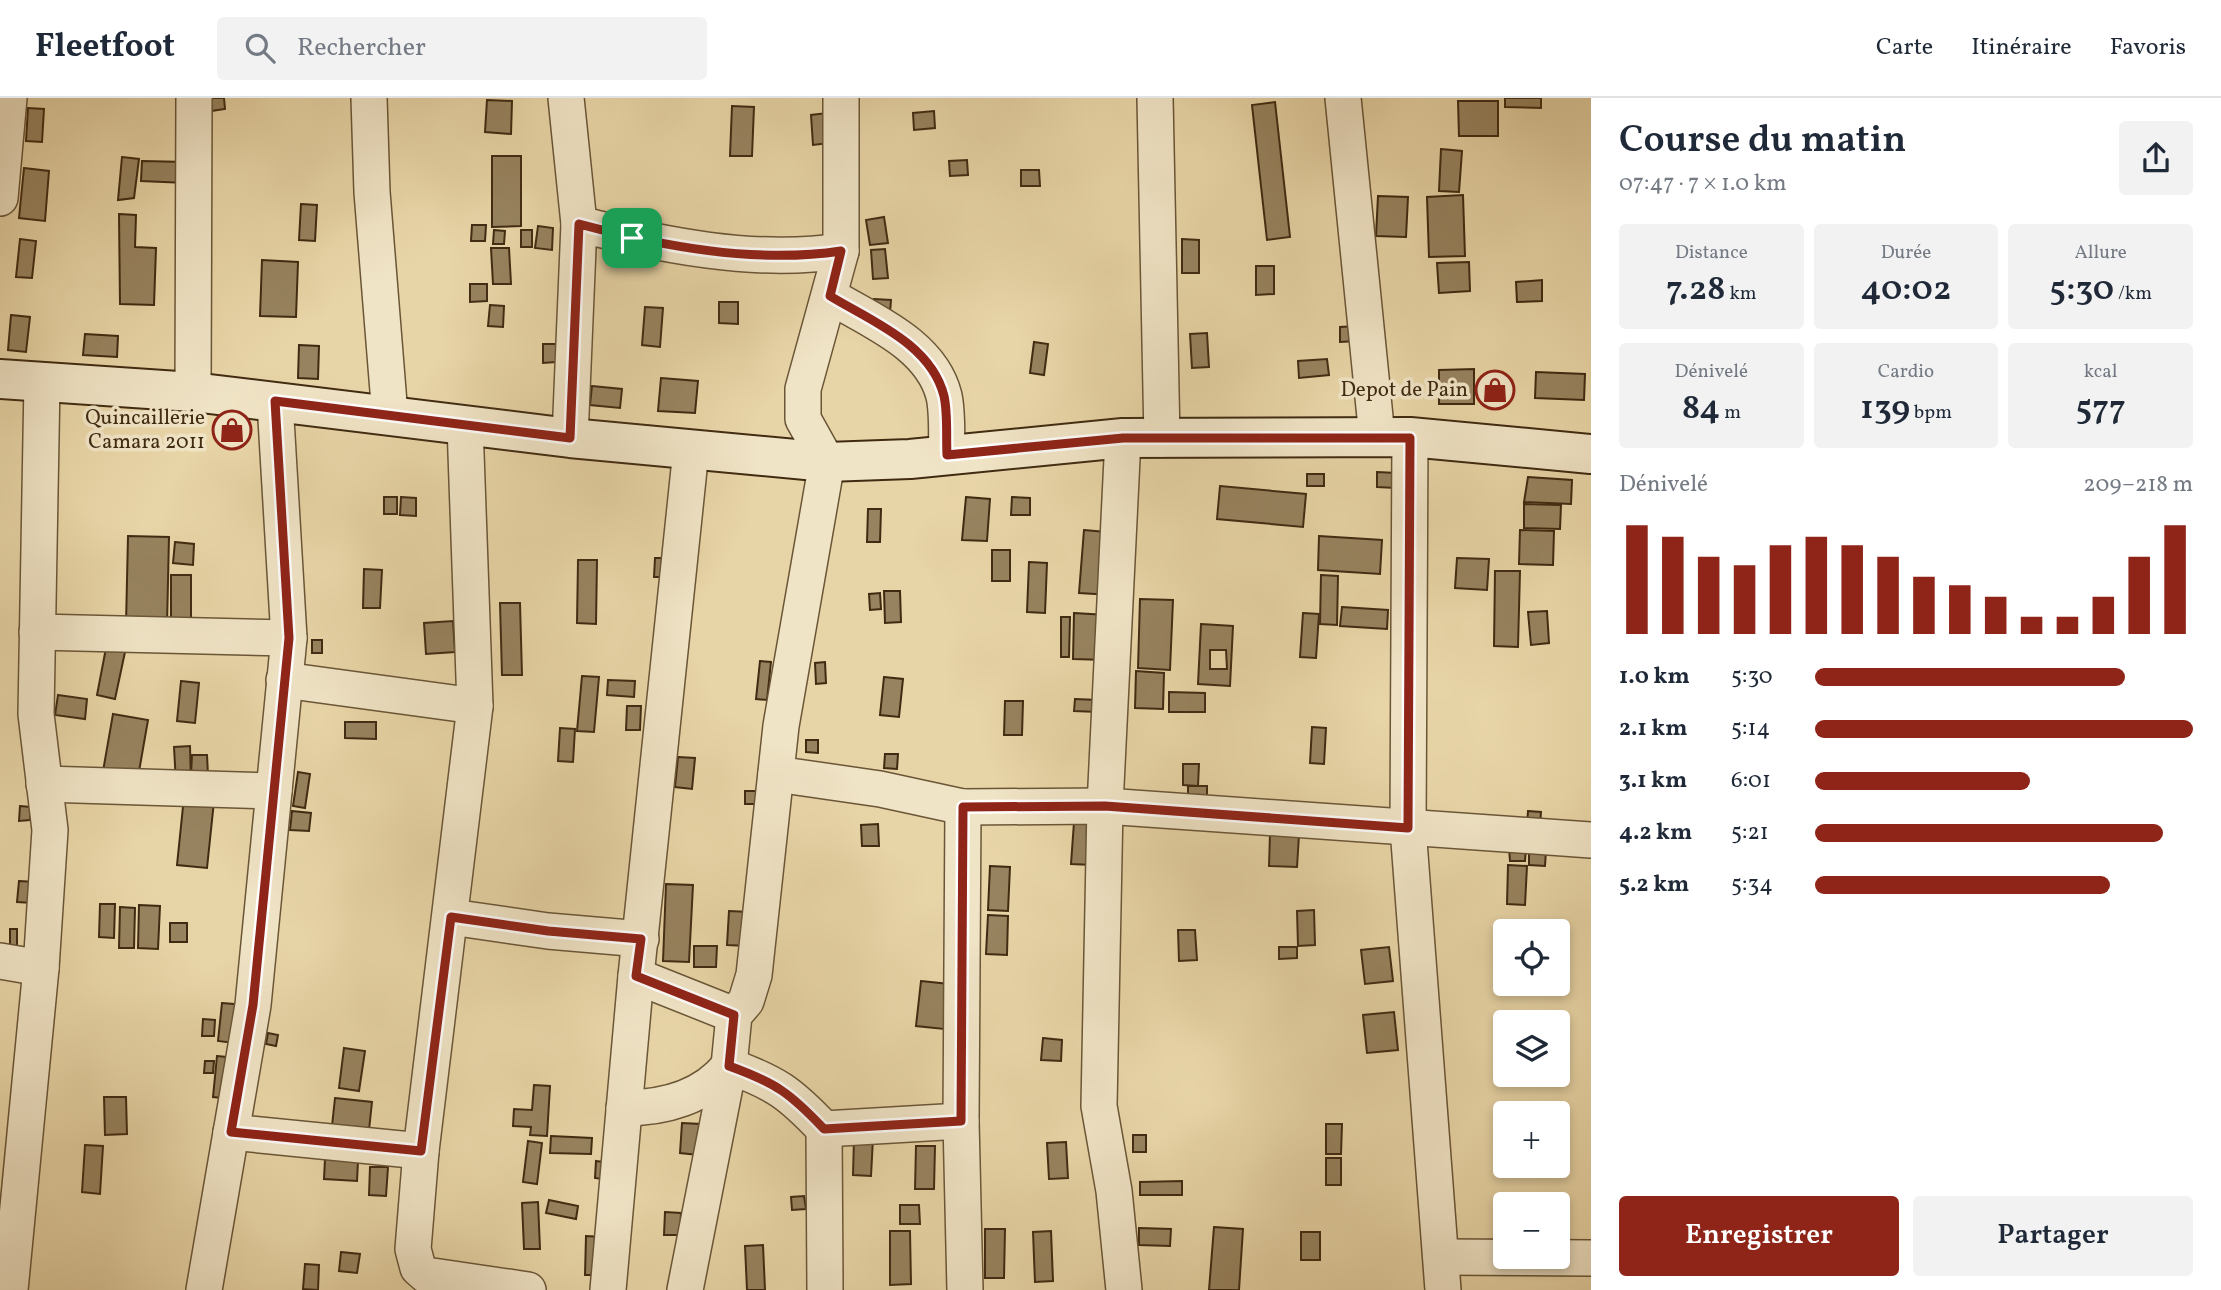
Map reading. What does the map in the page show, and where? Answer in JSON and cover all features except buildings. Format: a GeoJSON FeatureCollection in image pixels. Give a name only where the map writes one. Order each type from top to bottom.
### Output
{"type":"FeatureCollection","features":[{"type":"Feature","properties":{"kind":"street"},"geometry":{"type":"LineString","coordinates":[[0,198],[9,98]]}},
{"type":"Feature","properties":{"kind":"street"},"geometry":{"type":"LineString","coordinates":[[193,392],[194,98]]}},
{"type":"Feature","properties":{"kind":"street"},"geometry":{"type":"LineString","coordinates":[[369,98],[372,192],[390,416]]}},
{"type":"Feature","properties":{"kind":"street"},"geometry":{"type":"LineString","coordinates":[[566,98],[579,224],[570,438]]}},
{"type":"Feature","properties":{"kind":"street"},"geometry":{"type":"LineString","coordinates":[[685,1290],[729,1066],[734,1015],[746,1001],[754,975],[781,726],[827,462],[803,419],[803,389],[841,251],[841,98]]}},
{"type":"Feature","properties":{"kind":"street"},"geometry":{"type":"LineString","coordinates":[[1156,98],[1162,439]]}},
{"type":"Feature","properties":{"kind":"street"},"geometry":{"type":"LineString","coordinates":[[1343,98],[1394,437],[1408,828],[1442,1273],[1591,1258]]}},
{"type":"Feature","properties":{"kind":"street"},"geometry":{"type":"LineString","coordinates":[[579,224],[632,238],[735,252],[811,256],[841,251]]}},
{"type":"Feature","properties":{"kind":"street"},"geometry":{"type":"LineString","coordinates":[[830,296],[905,341],[925,359],[944,397],[947,455]]}},
{"type":"Feature","properties":{"kind":"street"},"geometry":{"type":"LineString","coordinates":[[0,379],[193,392],[570,438],[827,462],[947,455],[1123,438],[1394,437],[1591,454]]}},
{"type":"Feature","properties":{"kind":"street"},"geometry":{"type":"LineString","coordinates":[[9,1290],[41,968],[50,830],[36,714],[42,382]]}},
{"type":"Feature","properties":{"kind":"street"},"geometry":{"type":"LineString","coordinates":[[204,1290],[253,1005],[289,638],[275,401]]}},
{"type":"Feature","properties":{"kind":"street"},"geometry":{"type":"LineString","coordinates":[[465,425],[475,706],[421,1151],[413,1249],[418,1268],[426,1283],[528,1290]]}},
{"type":"Feature","properties":{"kind":"street"},"geometry":{"type":"LineString","coordinates":[[1123,438],[1105,806],[1100,1106],[1114,1191],[1124,1290]]}},
{"type":"Feature","properties":{"kind":"street"},"geometry":{"type":"LineString","coordinates":[[608,1290],[636,976],[691,450]]}},
{"type":"Feature","properties":{"kind":"street"},"geometry":{"type":"LineString","coordinates":[[37,632],[289,638]]}},
{"type":"Feature","properties":{"kind":"street"},"geometry":{"type":"LineString","coordinates":[[284,680],[475,706]]}},
{"type":"Feature","properties":{"kind":"street"},"geometry":{"type":"LineString","coordinates":[[776,774],[880,789],[963,807],[1105,806],[1591,840]]}},
{"type":"Feature","properties":{"kind":"street"},"geometry":{"type":"LineString","coordinates":[[44,784],[274,791]]}},
{"type":"Feature","properties":{"kind":"street"},"geometry":{"type":"LineString","coordinates":[[963,807],[961,1121],[965,1290]]}},
{"type":"Feature","properties":{"kind":"street"},"geometry":{"type":"LineString","coordinates":[[451,917],[548,931],[641,939]]}},
{"type":"Feature","properties":{"kind":"street"},"geometry":{"type":"LineString","coordinates":[[0,961],[41,968]]}},
{"type":"Feature","properties":{"kind":"street"},"geometry":{"type":"LineString","coordinates":[[636,976],[734,1015]]}},
{"type":"Feature","properties":{"kind":"street"},"geometry":{"type":"LineString","coordinates":[[624,1108],[654,1108],[683,1098],[714,1084],[729,1066]]}},
{"type":"Feature","properties":{"kind":"street"},"geometry":{"type":"LineString","coordinates":[[729,1066],[771,1081],[801,1104],[824,1129],[825,1290]]}},
{"type":"Feature","properties":{"kind":"street"},"geometry":{"type":"LineString","coordinates":[[824,1129],[961,1121]]}},
{"type":"Feature","properties":{"kind":"street"},"geometry":{"type":"LineString","coordinates":[[231,1132],[421,1151]]}},
{"type":"Feature","properties":{"kind":"place","name":"Depot de Pain"},"geometry":{"type":"Point","coordinates":[1495,390]}},
{"type":"Feature","properties":{"kind":"place","name":"Quincaillerie Camara 2011"},"geometry":{"type":"Point","coordinates":[232,430]}},
{"type":"Feature","properties":{"kind":"route"},"geometry":{"type":"LineString","coordinates":[[579,224],[632,238],[735,252],[782,255],[811,256],[841,251],[830,296],[905,341],[925,359],[936,376],[944,397],[947,455],[1123,438],[1410,438],[1408,828],[1105,806],[963,807],[961,1121],[824,1129],[801,1104],[771,1081],[729,1066],[734,1015],[636,976],[641,939],[548,931],[451,917],[421,1151],[231,1132],[253,1005],[289,638],[275,401],[570,438],[579,224]]}}]}
